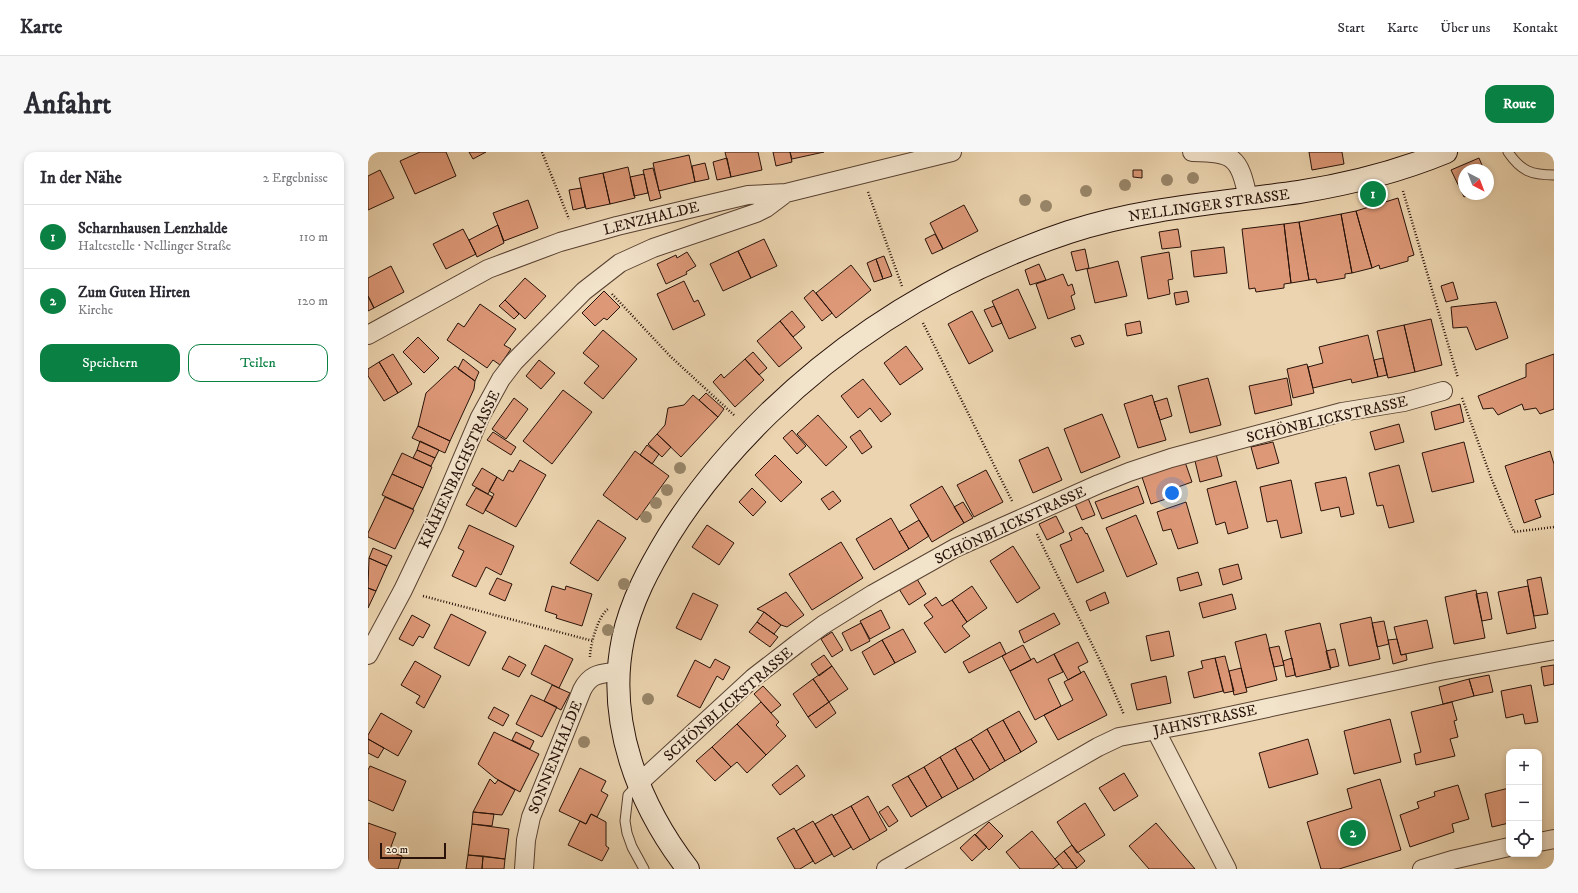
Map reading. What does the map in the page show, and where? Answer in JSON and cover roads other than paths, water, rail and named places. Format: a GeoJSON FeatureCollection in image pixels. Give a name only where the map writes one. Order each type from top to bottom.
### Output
{"type":"FeatureCollection","features":[{"type":"Feature","properties":{"kind":"main road","name":"NELLINGER STRASSE"},"geometry":{"type":"LineString","coordinates":[[688,869],[667,841],[655,820],[629,758],[622,725],[619,684],[623,641],[633,605],[651,566],[686,509],[711,476],[751,431],[800,385],[844,349],[894,313],[942,285],[987,264],[1039,243],[1087,227],[1129,216],[1178,206],[1324,187],[1397,169],[1446,152]]}},
{"type":"Feature","properties":{"kind":"street","name":"LENZHALDE"},"geometry":{"type":"LineString","coordinates":[[368,335],[488,269],[543,247],[596,231],[748,195],[786,193],[952,152]]}},
{"type":"Feature","properties":{"kind":"street"},"geometry":{"type":"LineString","coordinates":[[1192,152],[1222,154],[1233,160],[1243,175],[1248,198]]}},
{"type":"Feature","properties":{"kind":"street","name":"KRÄHENBACHSTRASSE"},"geometry":{"type":"LineString","coordinates":[[368,655],[395,606],[415,564],[480,417],[501,379],[514,362],[584,291],[620,263],[653,248],[756,213],[786,193]]}},
{"type":"Feature","properties":{"kind":"street","name":"SCHÖNBLICKSTRASSE"},"geometry":{"type":"LineString","coordinates":[[639,783],[753,678],[823,625],[955,548],[1031,522],[1129,472],[1172,458],[1342,412],[1404,402],[1452,391]]}},
{"type":"Feature","properties":{"kind":"street","name":"JAHNSTRASSE"},"geometry":{"type":"LineString","coordinates":[[886,869],[1105,743],[1132,735],[1440,671],[1554,650]]}},
{"type":"Feature","properties":{"kind":"street","name":"SONNENHALDE"},"geometry":{"type":"LineString","coordinates":[[524,869],[527,833],[531,817],[582,690],[585,684],[595,675],[620,671]]}},
{"type":"Feature","properties":{"kind":"street"},"geometry":{"type":"LineString","coordinates":[[1156,730],[1226,869]]}},
{"type":"Feature","properties":{"kind":"street"},"geometry":{"type":"LineString","coordinates":[[1542,841],[1554,839]]}},
{"type":"Feature","properties":{"kind":"street"},"geometry":{"type":"LineString","coordinates":[[1422,869],[1452,860],[1506,848]]}},
{"type":"Feature","properties":{"kind":"lane"},"geometry":{"type":"LineString","coordinates":[[1508,152],[1516,164],[1526,171],[1554,175]]}},
{"type":"Feature","properties":{"kind":"lane"},"geometry":{"type":"LineString","coordinates":[[639,783],[628,795],[625,821],[632,847],[644,869]]}},
{"type":"Feature","properties":{"kind":"place","name":"Scharnhausen Lenzhalde"},"geometry":{"type":"Point","coordinates":[1373,194]}},
{"type":"Feature","properties":{"kind":"place","name":"Zum Guten Hirten"},"geometry":{"type":"Point","coordinates":[1353,833]}}]}
